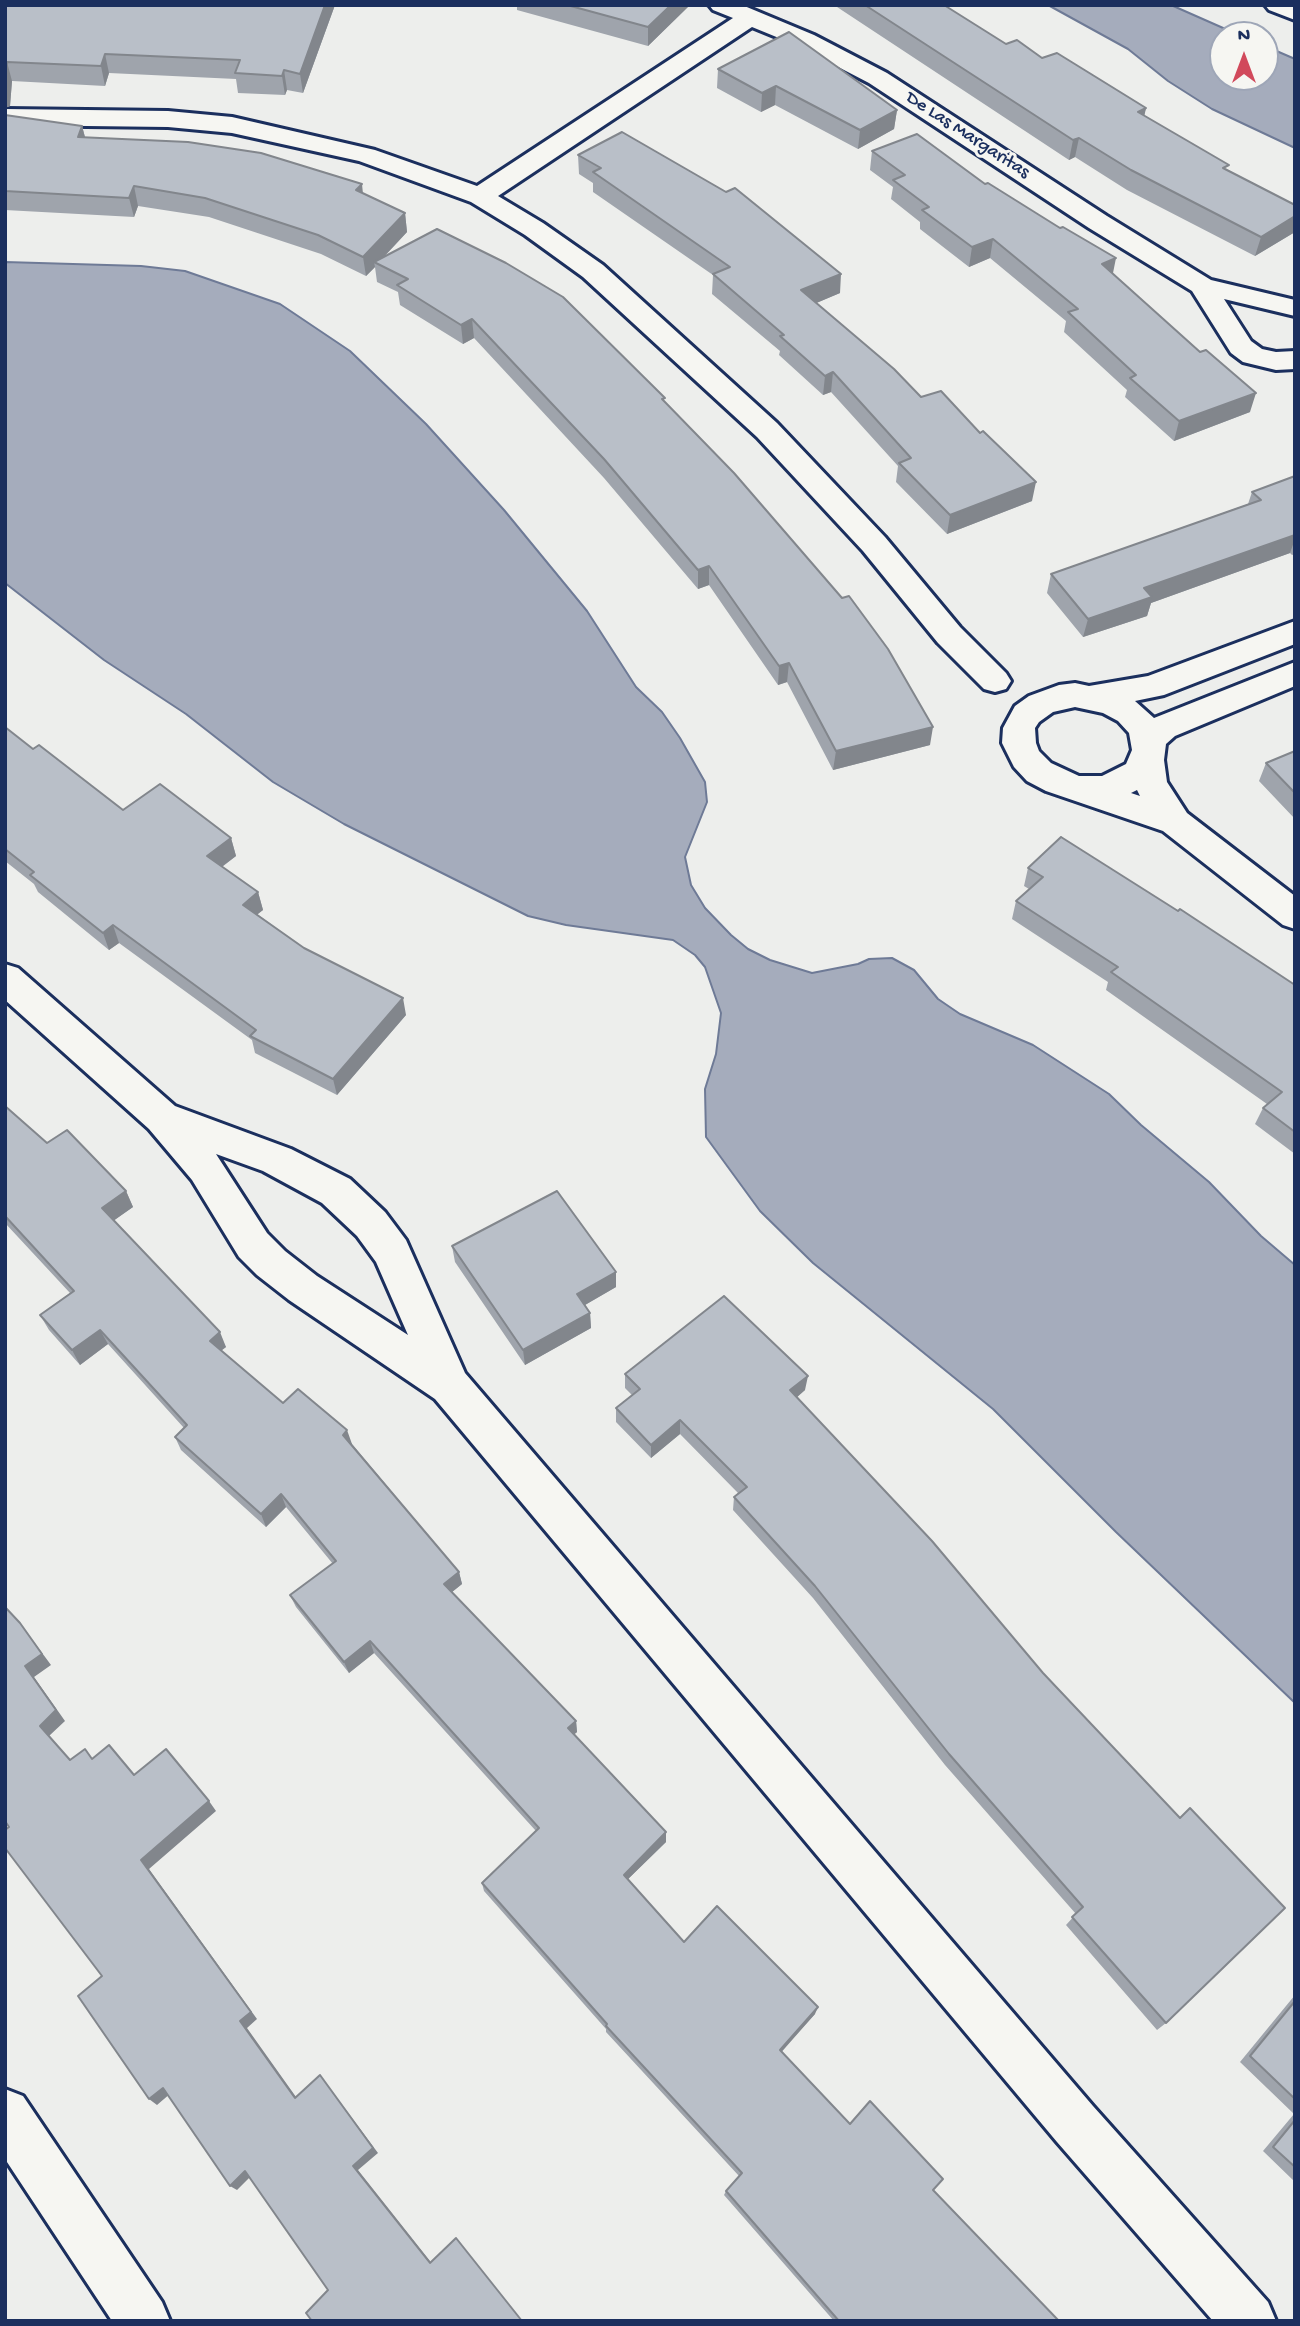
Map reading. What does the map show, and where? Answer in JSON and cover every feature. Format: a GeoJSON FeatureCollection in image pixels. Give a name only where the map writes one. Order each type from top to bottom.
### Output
{"type":"FeatureCollection","features":[{"type":"Feature","properties":{"kind":"street","name":"De Las Margaritas"},"geometry":{"type":"LineString","coordinates":[[722,5],[805,40],[878,78],[1098,222],[1202,286],[1295,309]]}},
{"type":"Feature","properties":{"kind":"street"},"geometry":{"type":"LineString","coordinates":[[1276,5],[1295,13]]}},
{"type":"Feature","properties":{"kind":"street"},"geometry":{"type":"LineString","coordinates":[[480,196],[751,16]]}},
{"type":"Feature","properties":{"kind":"street"},"geometry":{"type":"LineString","coordinates":[[5,117],[168,119],[232,125],[366,155],[480,196],[534,229],[593,271],[757,420],[874,544],[950,635],[995,681],[1026,758],[1039,772],[1058,782],[1175,822]]}},
{"type":"Feature","properties":{"kind":"street","name":"De Las Margaritas"},"geometry":{"type":"LineString","coordinates":[[1202,286],[1241,347],[1253,356],[1276,361],[1295,360]]}},
{"type":"Feature","properties":{"kind":"street"},"geometry":{"type":"LineString","coordinates":[[995,681],[1024,692],[1059,697],[1092,697],[1153,687],[1295,632]]}},
{"type":"Feature","properties":{"kind":"street"},"geometry":{"type":"LineString","coordinates":[[1079,788],[1102,788],[1122,783],[1138,773],[1148,750],[1163,728],[1295,673]]}},
{"type":"Feature","properties":{"kind":"street"},"geometry":{"type":"LineString","coordinates":[[1019,743],[1019,728],[1027,714],[1041,704],[1059,697]]}},
{"type":"Feature","properties":{"kind":"street"},"geometry":{"type":"LineString","coordinates":[[1092,697],[1112,703],[1130,713],[1142,726],[1148,750],[1150,782],[1159,801],[1175,822],[1295,915]]}},
{"type":"Feature","properties":{"kind":"street"},"geometry":{"type":"LineString","coordinates":[[5,978],[162,1118],[206,1169],[253,1245],[271,1263],[303,1288],[450,1386],[1075,2124],[1249,2321]]}},
{"type":"Feature","properties":{"kind":"street"},"geometry":{"type":"LineString","coordinates":[[162,1118],[277,1160],[336,1191],[371,1224],[392,1252],[450,1386]]}},
{"type":"Feature","properties":{"kind":"street"},"geometry":{"type":"LineString","coordinates":[[5,2114],[143,2321]]}},
{"type":"Feature","properties":{"kind":"water"},"geometry":{"type":"Polygon","coordinates":[[[1048,5],[1171,5],[1209,22],[1209,91],[1279,91],[1279,52],[1295,59],[1295,148],[1212,109],[1168,81],[1128,49],[1048,5]]]}},
{"type":"Feature","properties":{"kind":"water"},"geometry":{"type":"Polygon","coordinates":[[[5,262],[141,266],[185,271],[280,304],[350,351],[426,424],[504,510],[587,611],[636,687],[662,712],[680,738],[705,782],[707,802],[685,857],[691,885],[705,908],[731,935],[748,949],[770,960],[812,973],[858,964],[869,959],[892,958],[914,970],[938,999],[960,1014],[1033,1045],[1109,1094],[1141,1125],[1209,1182],[1261,1236],[1295,1265],[1295,1703],[1116,1532],[993,1409],[813,1263],[760,1211],[706,1137],[705,1089],[716,1054],[721,1013],[705,967],[695,955],[673,940],[566,925],[528,916],[344,824],[273,782],[186,714],[104,660],[5,583],[5,262]]]}},
{"type":"Feature","properties":{"kind":"building"},"geometry":{"type":"Polygon","coordinates":[[[5,5],[325,5],[300,74],[284,70],[282,76],[235,73],[240,60],[105,54],[101,66],[7,62],[5,79],[5,5]]]}},
{"type":"Feature","properties":{"kind":"building"},"geometry":{"type":"Polygon","coordinates":[[[567,5],[671,5],[648,27],[567,5]]]}},
{"type":"Feature","properties":{"kind":"building"},"geometry":{"type":"Polygon","coordinates":[[[865,5],[944,5],[1006,44],[1017,40],[1042,58],[1057,53],[1146,108],[1138,112],[1229,165],[1223,168],[1295,205],[1295,216],[1261,237],[1131,170],[1079,138],[1073,140],[865,5]]]}},
{"type":"Feature","properties":{"kind":"building"},"geometry":{"type":"Polygon","coordinates":[[[789,32],[897,110],[860,130],[776,86],[762,93],[718,69],[789,32]]]}},
{"type":"Feature","properties":{"kind":"building"},"geometry":{"type":"Polygon","coordinates":[[[5,115],[82,126],[78,137],[188,142],[261,153],[362,184],[356,190],[405,213],[363,257],[318,235],[205,198],[134,186],[129,198],[5,191],[5,115]]]}},
{"type":"Feature","properties":{"kind":"building"},"geometry":{"type":"Polygon","coordinates":[[[622,132],[726,192],[735,188],[841,274],[801,290],[894,369],[921,397],[941,391],[980,433],[983,431],[1036,482],[950,515],[899,463],[911,458],[833,372],[825,376],[780,336],[784,335],[713,274],[730,267],[593,172],[601,168],[578,155],[622,132]]]}},
{"type":"Feature","properties":{"kind":"building"},"geometry":{"type":"Polygon","coordinates":[[[917,134],[985,184],[988,183],[1060,228],[1063,227],[1116,258],[1102,264],[1200,352],[1206,350],[1256,393],[1179,421],[1130,378],[1136,375],[1068,312],[1078,309],[993,239],[972,247],[922,210],[929,207],[893,180],[905,175],[872,151],[917,134]]]}},
{"type":"Feature","properties":{"kind":"building"},"geometry":{"type":"Polygon","coordinates":[[[437,229],[506,263],[563,297],[665,398],[662,399],[734,473],[842,598],[849,596],[888,649],[933,727],[836,751],[789,663],[779,666],[709,566],[698,570],[604,459],[472,319],[461,325],[397,285],[408,279],[374,262],[437,229]]]}},
{"type":"Feature","properties":{"kind":"building"},"geometry":{"type":"Polygon","coordinates":[[[1295,476],[1295,535],[1144,588],[1152,597],[1088,619],[1051,574],[1261,500],[1252,492],[1295,476]]]}},
{"type":"Feature","properties":{"kind":"building"},"geometry":{"type":"Polygon","coordinates":[[[5,727],[33,749],[39,745],[123,810],[160,784],[231,838],[207,856],[258,892],[243,905],[304,948],[403,998],[333,1079],[250,1036],[256,1030],[113,925],[103,933],[30,875],[34,872],[5,849],[5,727]]]}},
{"type":"Feature","properties":{"kind":"building"},"geometry":{"type":"Polygon","coordinates":[[[1295,751],[1295,793],[1266,763],[1295,751]]]}},
{"type":"Feature","properties":{"kind":"building"},"geometry":{"type":"Polygon","coordinates":[[[1061,837],[1178,911],[1180,909],[1295,985],[1295,1132],[1263,1108],[1282,1092],[1111,972],[1118,967],[1016,901],[1043,877],[1028,868],[1061,837]]]}},
{"type":"Feature","properties":{"kind":"building"},"geometry":{"type":"Polygon","coordinates":[[[5,1106],[47,1143],[67,1130],[126,1191],[102,1208],[220,1332],[210,1341],[283,1403],[298,1389],[347,1430],[343,1435],[459,1572],[444,1584],[576,1721],[568,1728],[666,1832],[624,1875],[684,1942],[717,1906],[818,2007],[780,2050],[850,2124],[870,2101],[943,2179],[933,2190],[1059,2321],[839,2321],[726,2191],[742,2173],[606,2026],[482,1883],[539,1828],[370,1641],[344,1662],[290,1595],[336,1561],[281,1494],[261,1514],[175,1437],[187,1425],[100,1330],[72,1350],[40,1315],[74,1291],[5,1216],[5,1106]]]}},
{"type":"Feature","properties":{"kind":"building"},"geometry":{"type":"Polygon","coordinates":[[[557,1191],[616,1272],[577,1294],[590,1313],[523,1350],[452,1246],[557,1191]]]}},
{"type":"Feature","properties":{"kind":"building"},"geometry":{"type":"Polygon","coordinates":[[[724,1296],[808,1376],[790,1390],[932,1541],[1043,1673],[1180,1818],[1190,1808],[1285,1908],[1166,2023],[1072,1917],[1083,1907],[949,1754],[815,1586],[734,1497],[747,1487],[680,1420],[651,1445],[616,1408],[640,1389],[625,1374],[724,1296]]]}},
{"type":"Feature","properties":{"kind":"building"},"geometry":{"type":"Polygon","coordinates":[[[5,1607],[42,1654],[25,1666],[56,1710],[40,1726],[70,1760],[85,1749],[92,1759],[109,1745],[134,1775],[166,1749],[209,1801],[141,1860],[251,2012],[240,2021],[295,2098],[320,2075],[373,2148],[353,2166],[430,2263],[456,2238],[522,2321],[312,2321],[306,2313],[328,2290],[245,2171],[230,2186],[163,2088],[149,2099],[78,1996],[102,1976],[5,1848],[5,1830],[9,1827],[5,1821],[5,1607]]]}},
{"type":"Feature","properties":{"kind":"building"},"geometry":{"type":"Polygon","coordinates":[[[1295,2001],[1295,2099],[1250,2056],[1295,2001]]]}},
{"type":"Feature","properties":{"kind":"building"},"geometry":{"type":"Polygon","coordinates":[[[1295,2120],[1295,2167],[1273,2147],[1295,2120]]]}}]}
